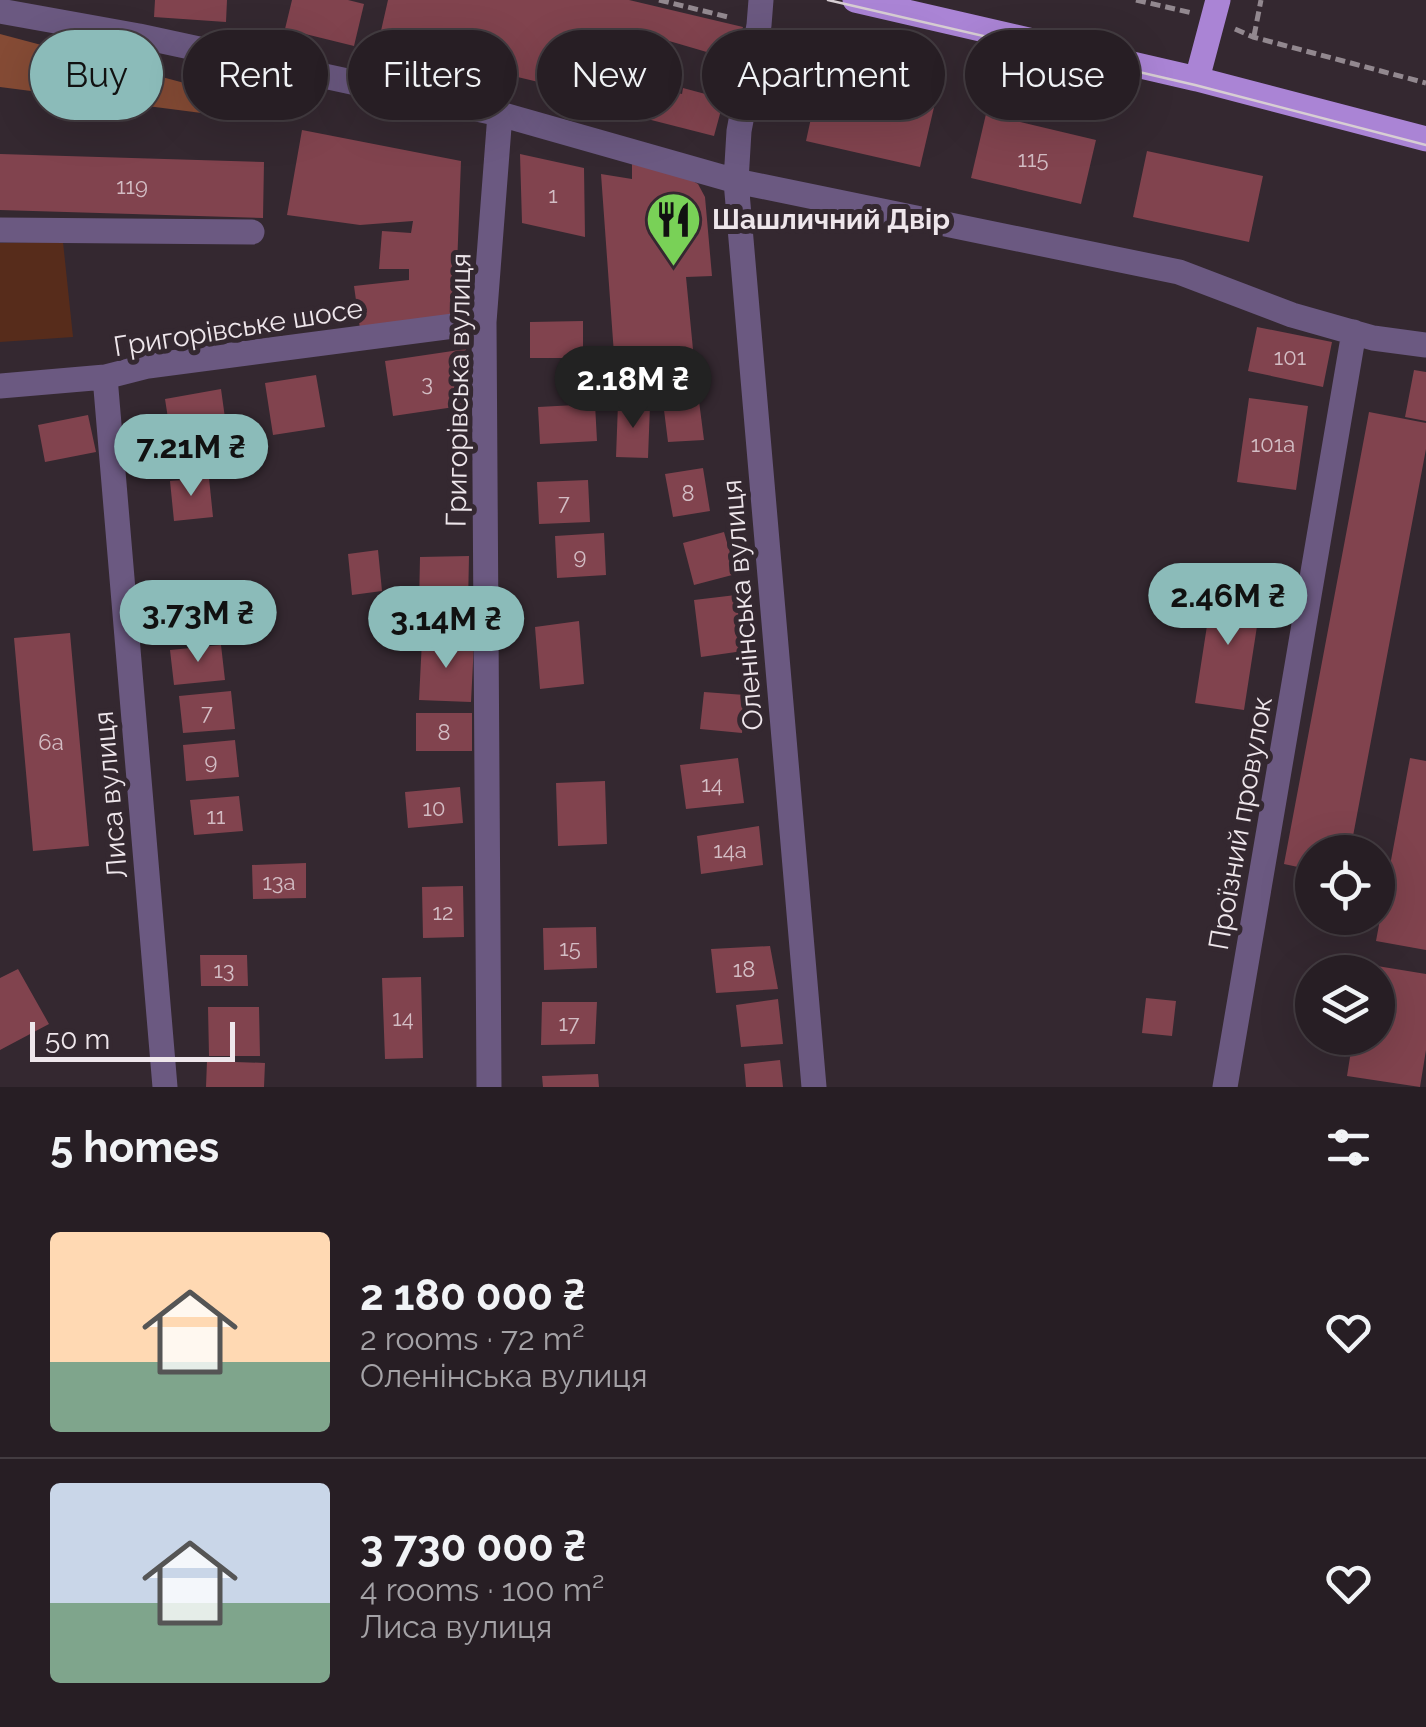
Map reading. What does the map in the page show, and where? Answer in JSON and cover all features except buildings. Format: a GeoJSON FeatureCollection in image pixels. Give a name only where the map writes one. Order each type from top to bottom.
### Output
{"type":"FeatureCollection","features":[{"type":"Feature","properties":{"kind":"main road"},"geometry":{"type":"LineString","coordinates":[[856,0],[1197,78],[1426,139]]}},
{"type":"Feature","properties":{"kind":"main road"},"geometry":{"type":"LineString","coordinates":[[1197,78],[1216,10]]}},
{"type":"Feature","properties":{"kind":"street","name":"Оленінська вулиця"},"geometry":{"type":"LineString","coordinates":[[761,0],[739,131],[736,181],[814,1087]]}},
{"type":"Feature","properties":{"kind":"street"},"geometry":{"type":"LineString","coordinates":[[0,11],[348,81]]}},
{"type":"Feature","properties":{"kind":"street"},"geometry":{"type":"LineString","coordinates":[[517,119],[736,181],[1179,272],[1292,315],[1373,338],[1426,344]]}},
{"type":"Feature","properties":{"kind":"street","name":"Григорівська вулиця"},"geometry":{"type":"LineString","coordinates":[[489,1087],[484,322],[500,120]]}},
{"type":"Feature","properties":{"kind":"street"},"geometry":{"type":"LineString","coordinates":[[0,230],[252,232]]}},
{"type":"Feature","properties":{"kind":"street","name":"Григорівське шосе"},"geometry":{"type":"LineString","coordinates":[[0,386],[105,378],[148,366],[484,322]]}},
{"type":"Feature","properties":{"kind":"street","name":"Проїзний провулок"},"geometry":{"type":"LineString","coordinates":[[1225,1087],[1354,332]]}},
{"type":"Feature","properties":{"kind":"street","name":"Лиса вулиця"},"geometry":{"type":"LineString","coordinates":[[105,378],[166,1087]]}},
{"type":"Feature","properties":{"kind":"path"},"geometry":{"type":"LineString","coordinates":[[658,0],[728,17]]}},
{"type":"Feature","properties":{"kind":"path"},"geometry":{"type":"LineString","coordinates":[[1136,0],[1216,10],[1253,38],[1426,83]]}},
{"type":"Feature","properties":{"kind":"path"},"geometry":{"type":"LineString","coordinates":[[1253,38],[1261,0]]}},
{"type":"Feature","properties":{"kind":"shaded area"},"geometry":{"type":"Polygon","coordinates":[[[0,34],[30,42],[30,91],[0,87],[0,34]]]}},
{"type":"Feature","properties":{"kind":"shaded area"},"geometry":{"type":"Polygon","coordinates":[[[163,77],[183,83],[183,111],[163,108],[163,77]]]}},
{"type":"Feature","properties":{"kind":"shaded area"},"geometry":{"type":"Polygon","coordinates":[[[63,242],[73,337],[0,342],[0,243],[63,242]]]}},
{"type":"Feature","properties":{"kind":"tram line"},"geometry":{"type":"LineString","coordinates":[[828,0],[1195,85],[1426,145]]}},
{"type":"Feature","properties":{"kind":"place","name":"Шашличний Двір"},"geometry":{"type":"Point","coordinates":[673,268]}}]}
